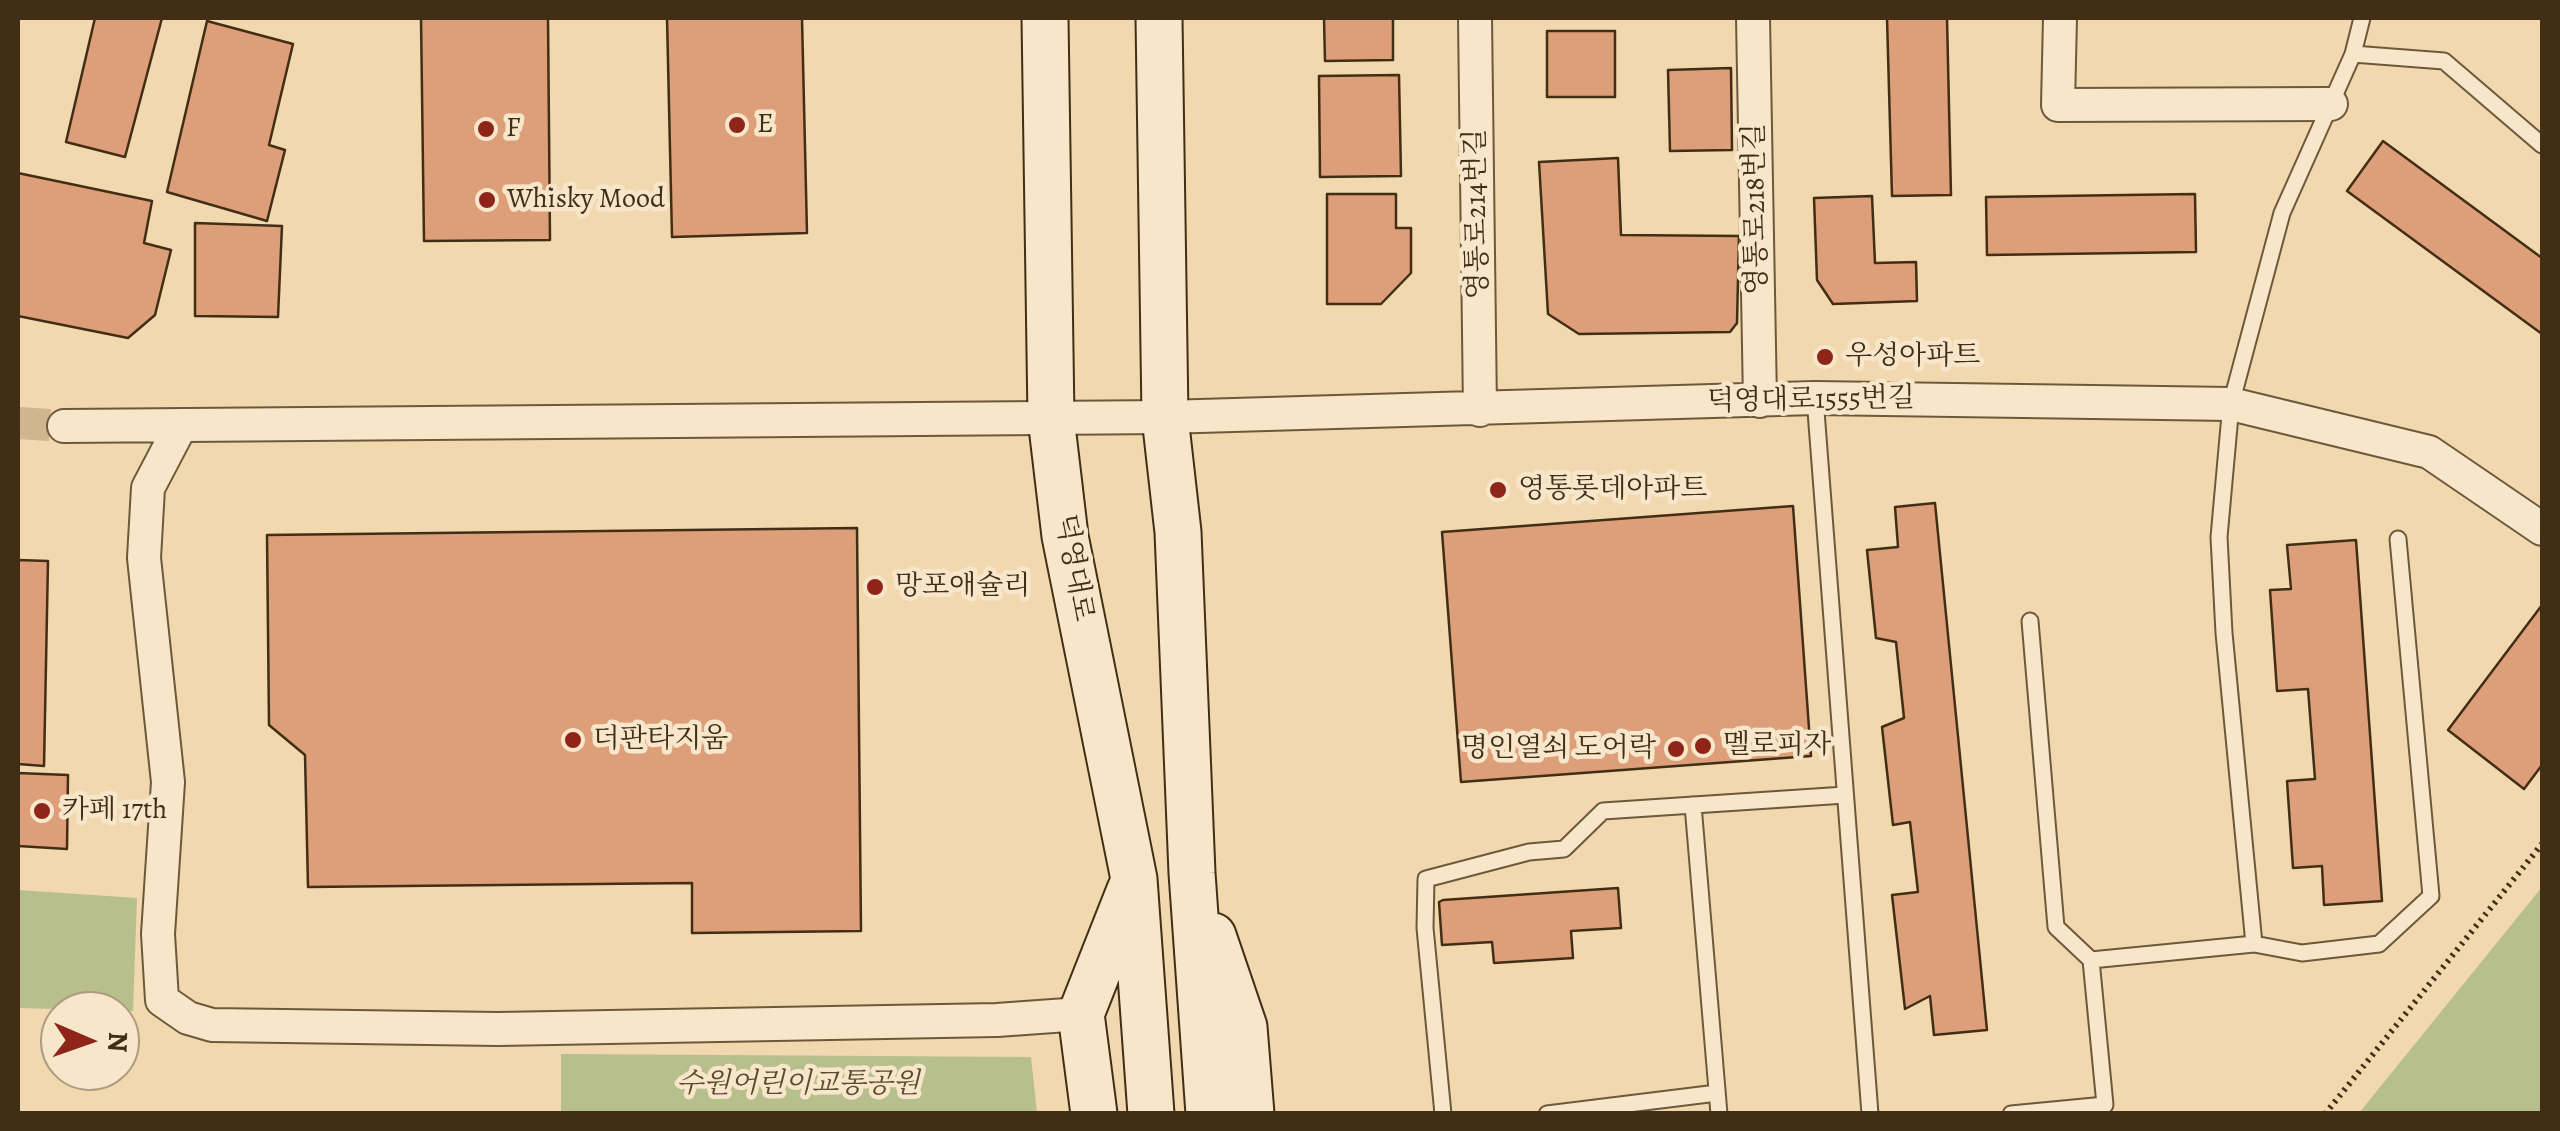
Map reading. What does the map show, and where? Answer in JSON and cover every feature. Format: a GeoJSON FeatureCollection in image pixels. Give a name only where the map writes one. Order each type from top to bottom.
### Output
{"type":"FeatureCollection","features":[{"type":"Feature","properties":{"kind":"main road","name":"덕영대로"},"geometry":{"type":"LineString","coordinates":[[1045,18],[1051,418],[1065,536],[1134,879],[1150,1114]]}},
{"type":"Feature","properties":{"kind":"main road"},"geometry":{"type":"LineString","coordinates":[[1159,18],[1164,417],[1178,532],[1192,873],[1209,1114]]}},
{"type":"Feature","properties":{"kind":"main road"},"geometry":{"type":"LineString","coordinates":[[1192,873],[1244,1027],[1251,1114]]}},
{"type":"Feature","properties":{"kind":"main road"},"geometry":{"type":"LineString","coordinates":[[1094,1114],[1081,1014],[1134,879]]}},
{"type":"Feature","properties":{"kind":"street","name":"영통로214번길"},"geometry":{"type":"LineString","coordinates":[[1476,18],[1480,410]]}},
{"type":"Feature","properties":{"kind":"street","name":"영통로218번길"},"geometry":{"type":"LineString","coordinates":[[1753,18],[1760,400]]}},
{"type":"Feature","properties":{"kind":"street"},"geometry":{"type":"LineString","coordinates":[[2060,18],[2058,105],[2330,104]]}},
{"type":"Feature","properties":{"kind":"street","name":"덕영대로1555번길"},"geometry":{"type":"LineString","coordinates":[[64,426],[1164,417],[1815,398],[2231,404],[2429,452],[2542,528]]}},
{"type":"Feature","properties":{"kind":"street"},"geometry":{"type":"LineString","coordinates":[[181,425],[148,488],[144,558],[168,782],[158,934],[162,1000],[188,1018],[212,1025],[498,1030],[997,1020],[1081,1014]]}},
{"type":"Feature","properties":{"kind":"lane"},"geometry":{"type":"LineString","coordinates":[[2254,944],[2224,633],[2219,537],[2231,404],[2282,214],[2353,54],[2362,18]]}},
{"type":"Feature","properties":{"kind":"lane"},"geometry":{"type":"LineString","coordinates":[[2353,54],[2444,62],[2542,145]]}},
{"type":"Feature","properties":{"kind":"lane"},"geometry":{"type":"LineString","coordinates":[[1815,398],[1870,1114]]}},
{"type":"Feature","properties":{"kind":"lane"},"geometry":{"type":"LineString","coordinates":[[2091,960],[2254,944],[2302,954],[2378,944],[2431,896],[2398,539]]}},
{"type":"Feature","properties":{"kind":"lane"},"geometry":{"type":"LineString","coordinates":[[2011,1114],[2105,1109],[2091,960],[2056,927],[2030,621]]}},
{"type":"Feature","properties":{"kind":"lane"},"geometry":{"type":"LineString","coordinates":[[1442,1114],[1425,928],[1426,879],[1529,852],[1564,849],[1603,812],[1845,794]]}},
{"type":"Feature","properties":{"kind":"lane"},"geometry":{"type":"LineString","coordinates":[[1693,806],[1719,1114]]}},
{"type":"Feature","properties":{"kind":"lane"},"geometry":{"type":"LineString","coordinates":[[1547,1114],[1717,1093]]}},
{"type":"Feature","properties":{"kind":"path"},"geometry":{"type":"LineString","coordinates":[[2325,1114],[2542,844]]}},
{"type":"Feature","properties":{"kind":"green space"},"geometry":{"type":"Polygon","coordinates":[[[2542,887],[2542,1113],[2359,1113],[2542,887]]]}},
{"type":"Feature","properties":{"kind":"green space"},"geometry":{"type":"Polygon","coordinates":[[[18,890],[137,898],[134,991],[40,991],[40,1009],[18,1008],[18,890]]]}},
{"type":"Feature","properties":{"kind":"green space","name":"수원어린이교통공원"},"geometry":{"type":"Polygon","coordinates":[[[561,1054],[1031,1057],[1037,1113],[561,1113],[561,1054]]]}},
{"type":"Feature","properties":{"kind":"building"},"geometry":{"type":"Polygon","coordinates":[[[95,18],[162,18],[125,157],[66,142],[95,18]]]}},
{"type":"Feature","properties":{"kind":"building","name":"F"},"geometry":{"type":"Polygon","coordinates":[[[421,18],[548,18],[550,240],[424,241],[421,18]]]}},
{"type":"Feature","properties":{"kind":"building","name":"E"},"geometry":{"type":"Polygon","coordinates":[[[667,18],[802,18],[807,233],[672,237],[667,18]]]}},
{"type":"Feature","properties":{"kind":"building"},"geometry":{"type":"Polygon","coordinates":[[[1324,18],[1393,18],[1393,60],[1325,61],[1324,18]]]}},
{"type":"Feature","properties":{"kind":"building"},"geometry":{"type":"Polygon","coordinates":[[[1887,18],[1947,18],[1951,195],[1892,196],[1887,18]]]}},
{"type":"Feature","properties":{"kind":"building"},"geometry":{"type":"Polygon","coordinates":[[[207,21],[293,44],[269,145],[285,150],[267,221],[167,192],[207,21]]]}},
{"type":"Feature","properties":{"kind":"building"},"geometry":{"type":"Polygon","coordinates":[[[1547,31],[1615,31],[1615,97],[1547,97],[1547,31]]]}},
{"type":"Feature","properties":{"kind":"building"},"geometry":{"type":"Polygon","coordinates":[[[1731,68],[1732,150],[1670,151],[1668,70],[1731,68]]]}},
{"type":"Feature","properties":{"kind":"building"},"geometry":{"type":"Polygon","coordinates":[[[1399,75],[1401,176],[1320,177],[1319,76],[1399,75]]]}},
{"type":"Feature","properties":{"kind":"building"},"geometry":{"type":"Polygon","coordinates":[[[2383,141],[2542,258],[2542,334],[2347,191],[2383,141]]]}},
{"type":"Feature","properties":{"kind":"building"},"geometry":{"type":"Polygon","coordinates":[[[1618,158],[1621,235],[1739,236],[1737,323],[1730,332],[1579,334],[1548,314],[1539,162],[1618,158]]]}},
{"type":"Feature","properties":{"kind":"building"},"geometry":{"type":"Polygon","coordinates":[[[18,173],[152,201],[144,243],[171,250],[155,315],[128,338],[18,316],[18,173]]]}},
{"type":"Feature","properties":{"kind":"building"},"geometry":{"type":"Polygon","coordinates":[[[1327,194],[1396,194],[1396,228],[1411,228],[1411,273],[1381,304],[1327,304],[1327,194]]]}},
{"type":"Feature","properties":{"kind":"building"},"geometry":{"type":"Polygon","coordinates":[[[2195,194],[2196,252],[1987,255],[1986,197],[2195,194]]]}},
{"type":"Feature","properties":{"kind":"building"},"geometry":{"type":"Polygon","coordinates":[[[1872,196],[1875,263],[1916,262],[1917,301],[1833,304],[1817,280],[1814,198],[1872,196]]]}},
{"type":"Feature","properties":{"kind":"building"},"geometry":{"type":"Polygon","coordinates":[[[195,223],[282,226],[278,317],[195,316],[195,223]]]}},
{"type":"Feature","properties":{"kind":"building"},"geometry":{"type":"Polygon","coordinates":[[[1935,503],[1987,1030],[1934,1035],[1930,996],[1905,1009],[1892,895],[1918,892],[1910,822],[1893,825],[1882,727],[1904,718],[1896,642],[1876,638],[1867,550],[1898,547],[1895,507],[1935,503]]]}},
{"type":"Feature","properties":{"kind":"building"},"geometry":{"type":"Polygon","coordinates":[[[1793,506],[1811,756],[1461,782],[1442,532],[1793,506]]]}},
{"type":"Feature","properties":{"kind":"building","name":"더판타지움"},"geometry":{"type":"Polygon","coordinates":[[[857,528],[861,931],[692,933],[692,883],[308,887],[305,755],[269,725],[267,535],[857,528]]]}},
{"type":"Feature","properties":{"kind":"building"},"geometry":{"type":"Polygon","coordinates":[[[2356,540],[2382,901],[2324,905],[2322,866],[2293,868],[2287,781],[2315,779],[2308,689],[2277,691],[2270,590],[2291,589],[2287,545],[2356,540]]]}},
{"type":"Feature","properties":{"kind":"building"},"geometry":{"type":"Polygon","coordinates":[[[18,560],[48,561],[44,766],[18,764],[18,560]]]}},
{"type":"Feature","properties":{"kind":"building"},"geometry":{"type":"Polygon","coordinates":[[[2542,605],[2542,765],[2524,789],[2448,730],[2542,605]]]}},
{"type":"Feature","properties":{"kind":"building","name":"카페 17th"},"geometry":{"type":"Polygon","coordinates":[[[18,773],[68,775],[67,849],[18,846],[18,773]]]}},
{"type":"Feature","properties":{"kind":"building"},"geometry":{"type":"Polygon","coordinates":[[[1618,888],[1621,928],[1571,931],[1573,958],[1494,963],[1492,942],[1442,945],[1439,902],[1443,900],[1618,888]]]}},
{"type":"Feature","properties":{"kind":"tunnel"},"geometry":{"type":"LineString","coordinates":[[18,423],[64,426]]}},
{"type":"Feature","properties":{"kind":"place","name":"E"},"geometry":{"type":"Point","coordinates":[737,125]}},
{"type":"Feature","properties":{"kind":"place","name":"F"},"geometry":{"type":"Point","coordinates":[486,129]}},
{"type":"Feature","properties":{"kind":"place","name":"Whisky Mood"},"geometry":{"type":"Point","coordinates":[487,200]}},
{"type":"Feature","properties":{"kind":"place","name":"우성아파트"},"geometry":{"type":"Point","coordinates":[1825,357]}},
{"type":"Feature","properties":{"kind":"place","name":"영통롯데아파트"},"geometry":{"type":"Point","coordinates":[1498,490]}},
{"type":"Feature","properties":{"kind":"place","name":"망포애슐리"},"geometry":{"type":"Point","coordinates":[875,587]}},
{"type":"Feature","properties":{"kind":"place","name":"더판타지움"},"geometry":{"type":"Point","coordinates":[573,740]}},
{"type":"Feature","properties":{"kind":"place","name":"멜로피자"},"geometry":{"type":"Point","coordinates":[1703,746]}},
{"type":"Feature","properties":{"kind":"place","name":"명인열쇠 도어락"},"geometry":{"type":"Point","coordinates":[1676,749]}},
{"type":"Feature","properties":{"kind":"place","name":"카페 17th"},"geometry":{"type":"Point","coordinates":[42,811]}}]}
